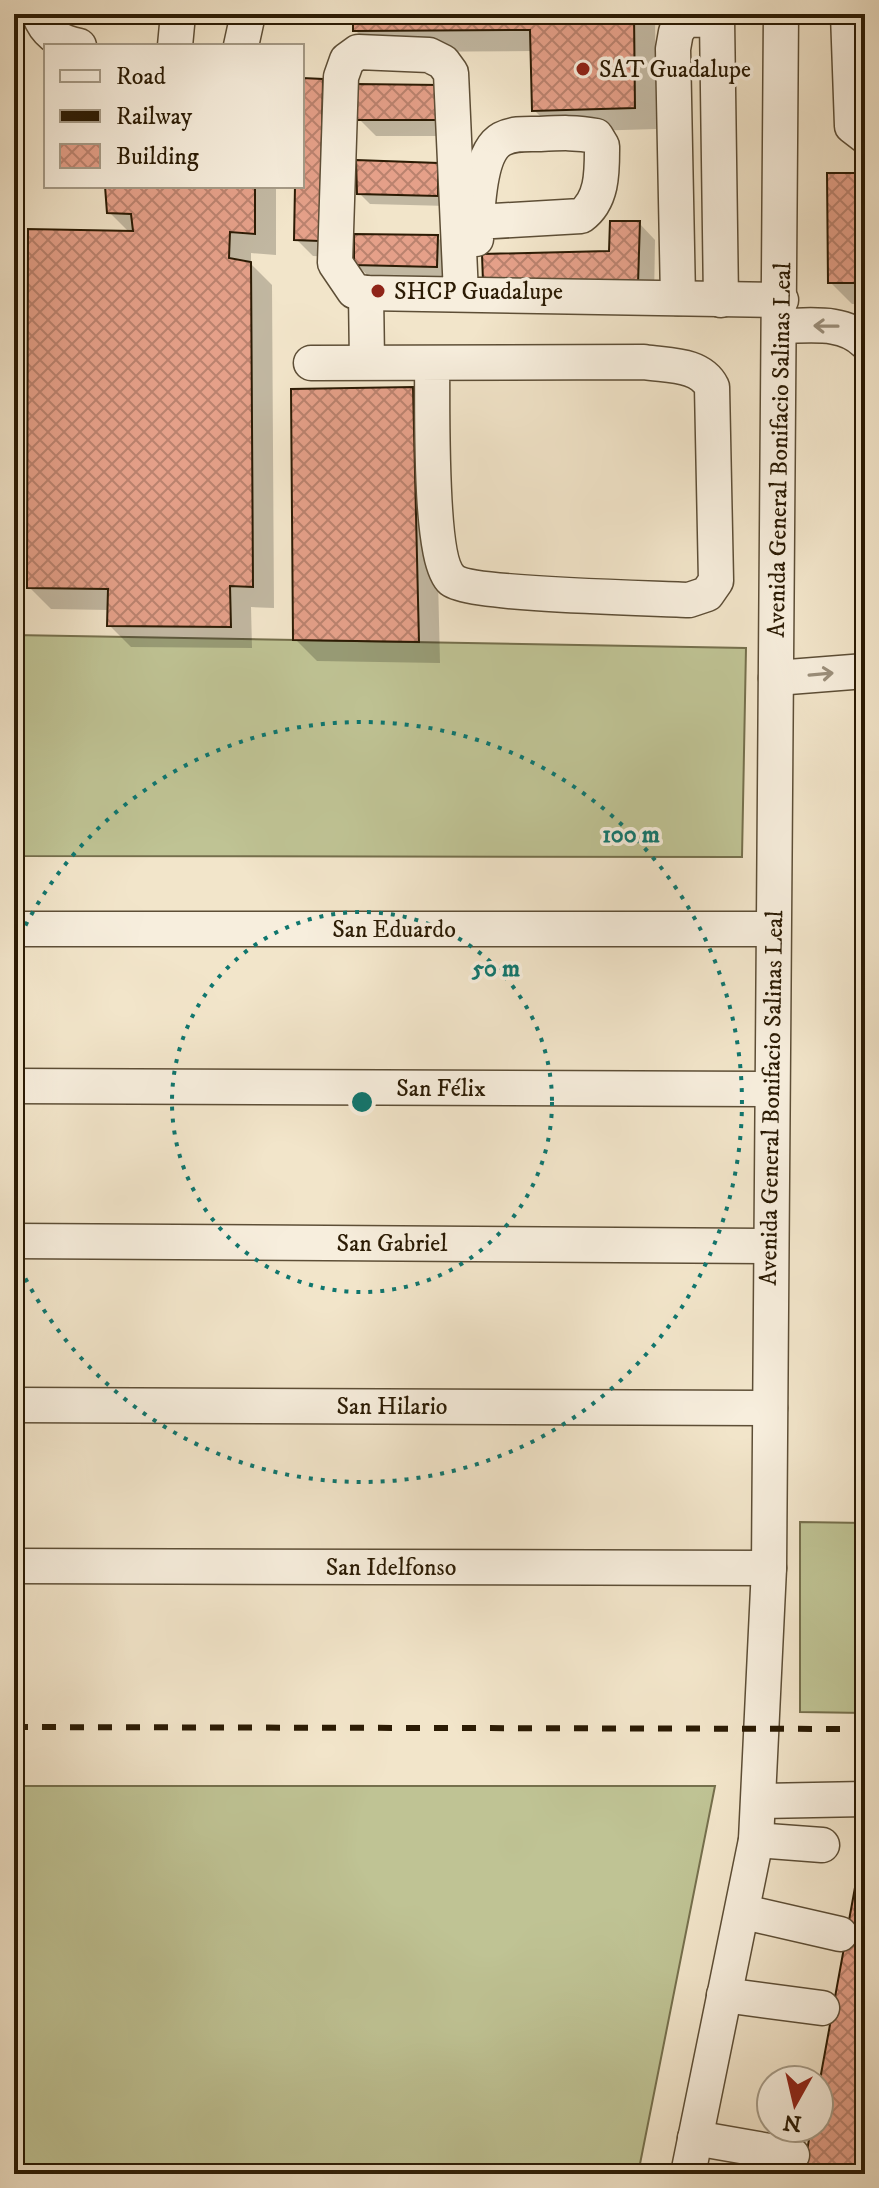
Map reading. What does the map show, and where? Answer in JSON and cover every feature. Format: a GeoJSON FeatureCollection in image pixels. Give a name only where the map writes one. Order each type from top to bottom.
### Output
{"type":"FeatureCollection","features":[{"type":"Feature","properties":{"kind":"street"},"geometry":{"type":"LineString","coordinates":[[39,14],[45,29],[67,44]]}},
{"type":"Feature","properties":{"kind":"street"},"geometry":{"type":"LineString","coordinates":[[175,44],[178,14]]}},
{"type":"Feature","properties":{"kind":"street"},"geometry":{"type":"LineString","coordinates":[[241,44],[248,14]]}},
{"type":"Feature","properties":{"kind":"street","name":"Avenida General Bonifacio Salinas Leal"},"geometry":{"type":"LineString","coordinates":[[688,2174],[744,1912],[760,1801],[769,1568],[769,1246],[781,313],[781,14]]}},
{"type":"Feature","properties":{"kind":"street"},"geometry":{"type":"LineString","coordinates":[[848,14],[852,126],[865,136]]}},
{"type":"Feature","properties":{"kind":"street"},"geometry":{"type":"LineString","coordinates":[[678,298],[673,49],[676,32],[685,20],[717,17],[721,300]]}},
{"type":"Feature","properties":{"kind":"street"},"geometry":{"type":"LineString","coordinates":[[468,294],[451,73],[443,62],[429,55],[358,52],[347,60],[341,77],[335,263],[354,291],[366,293],[721,300],[839,326],[852,330],[865,342]]}},
{"type":"Feature","properties":{"kind":"street"},"geometry":{"type":"LineString","coordinates":[[468,294],[477,222]]}},
{"type":"Feature","properties":{"kind":"street"},"geometry":{"type":"LineString","coordinates":[[366,293],[367,362]]}},
{"type":"Feature","properties":{"kind":"street"},"geometry":{"type":"LineString","coordinates":[[311,363],[644,362],[691,369],[707,376],[712,387],[716,581],[707,594],[689,600],[532,592],[463,586],[451,579],[437,544],[432,363]]}},
{"type":"Feature","properties":{"kind":"street"},"geometry":{"type":"LineString","coordinates":[[776,678],[865,671]]}},
{"type":"Feature","properties":{"kind":"street","name":"San Eduardo"},"geometry":{"type":"LineString","coordinates":[[14,929],[773,929]]}},
{"type":"Feature","properties":{"kind":"street","name":"San Félix"},"geometry":{"type":"LineString","coordinates":[[14,1086],[771,1089]]}},
{"type":"Feature","properties":{"kind":"street","name":"San Gabriel"},"geometry":{"type":"LineString","coordinates":[[14,1241],[769,1246]]}},
{"type":"Feature","properties":{"kind":"street","name":"San Hilario"},"geometry":{"type":"LineString","coordinates":[[14,1405],[770,1408]]}},
{"type":"Feature","properties":{"kind":"street","name":"San Idelfonso"},"geometry":{"type":"LineString","coordinates":[[14,1566],[769,1568]]}},
{"type":"Feature","properties":{"kind":"street"},"geometry":{"type":"LineString","coordinates":[[760,1801],[865,1799]]}},
{"type":"Feature","properties":{"kind":"street"},"geometry":{"type":"LineString","coordinates":[[756,1840],[822,1845]]}},
{"type":"Feature","properties":{"kind":"street"},"geometry":{"type":"LineString","coordinates":[[744,1912],[840,1934]]}},
{"type":"Feature","properties":{"kind":"street"},"geometry":{"type":"LineString","coordinates":[[724,1995],[822,2008]]}},
{"type":"Feature","properties":{"kind":"street"},"geometry":{"type":"LineString","coordinates":[[695,2138],[792,2155]]}},
{"type":"Feature","properties":{"kind":"green space"},"geometry":{"type":"Polygon","coordinates":[[[14,635],[746,648],[742,857],[14,856],[14,635]]]}},
{"type":"Feature","properties":{"kind":"green space"},"geometry":{"type":"Polygon","coordinates":[[[800,1522],[865,1523],[865,1713],[800,1712],[800,1522]]]}},
{"type":"Feature","properties":{"kind":"green space"},"geometry":{"type":"Polygon","coordinates":[[[14,1786],[715,1786],[638,2174],[14,2174],[14,1786]]]}},
{"type":"Feature","properties":{"kind":"building","name":"SAT Guadalupe"},"geometry":{"type":"Polygon","coordinates":[[[353,14],[634,14],[635,108],[532,111],[530,30],[353,31],[353,14]]]}},
{"type":"Feature","properties":{"kind":"building"},"geometry":{"type":"Polygon","coordinates":[[[304,78],[323,79],[320,241],[294,240],[295,188],[304,188],[304,78]]]}},
{"type":"Feature","properties":{"kind":"building"},"geometry":{"type":"Polygon","coordinates":[[[357,84],[440,85],[441,120],[357,120],[357,84]]]}},
{"type":"Feature","properties":{"kind":"building"},"geometry":{"type":"Polygon","coordinates":[[[356,160],[438,163],[438,196],[357,194],[356,160]]]}},
{"type":"Feature","properties":{"kind":"building"},"geometry":{"type":"Polygon","coordinates":[[[827,173],[865,173],[865,283],[828,283],[827,173]]]}},
{"type":"Feature","properties":{"kind":"building"},"geometry":{"type":"Polygon","coordinates":[[[105,188],[255,188],[255,234],[230,232],[229,258],[251,262],[253,587],[230,586],[231,627],[107,626],[108,589],[27,588],[28,229],[133,231],[131,214],[107,213],[105,188]]]}},
{"type":"Feature","properties":{"kind":"building"},"geometry":{"type":"Polygon","coordinates":[[[610,221],[640,221],[638,284],[483,282],[482,254],[609,251],[610,221]]]}},
{"type":"Feature","properties":{"kind":"building"},"geometry":{"type":"Polygon","coordinates":[[[354,234],[438,235],[437,267],[354,265],[354,234]]]}},
{"type":"Feature","properties":{"kind":"building"},"geometry":{"type":"Polygon","coordinates":[[[413,387],[419,642],[293,640],[291,389],[413,387]]]}},
{"type":"Feature","properties":{"kind":"building"},"geometry":{"type":"Polygon","coordinates":[[[862,1849],[865,1849],[865,2174],[803,2174],[808,2144],[835,2144],[835,2064],[823,2064],[862,1849]]]}},
{"type":"Feature","properties":{"kind":"railway"},"geometry":{"type":"LineString","coordinates":[[14,1727],[865,1729]]}},
{"type":"Feature","properties":{"kind":"place","name":"SAT Guadalupe"},"geometry":{"type":"Point","coordinates":[583,69]}},
{"type":"Feature","properties":{"kind":"place","name":"SHCP Guadalupe"},"geometry":{"type":"Point","coordinates":[378,291]}}]}
